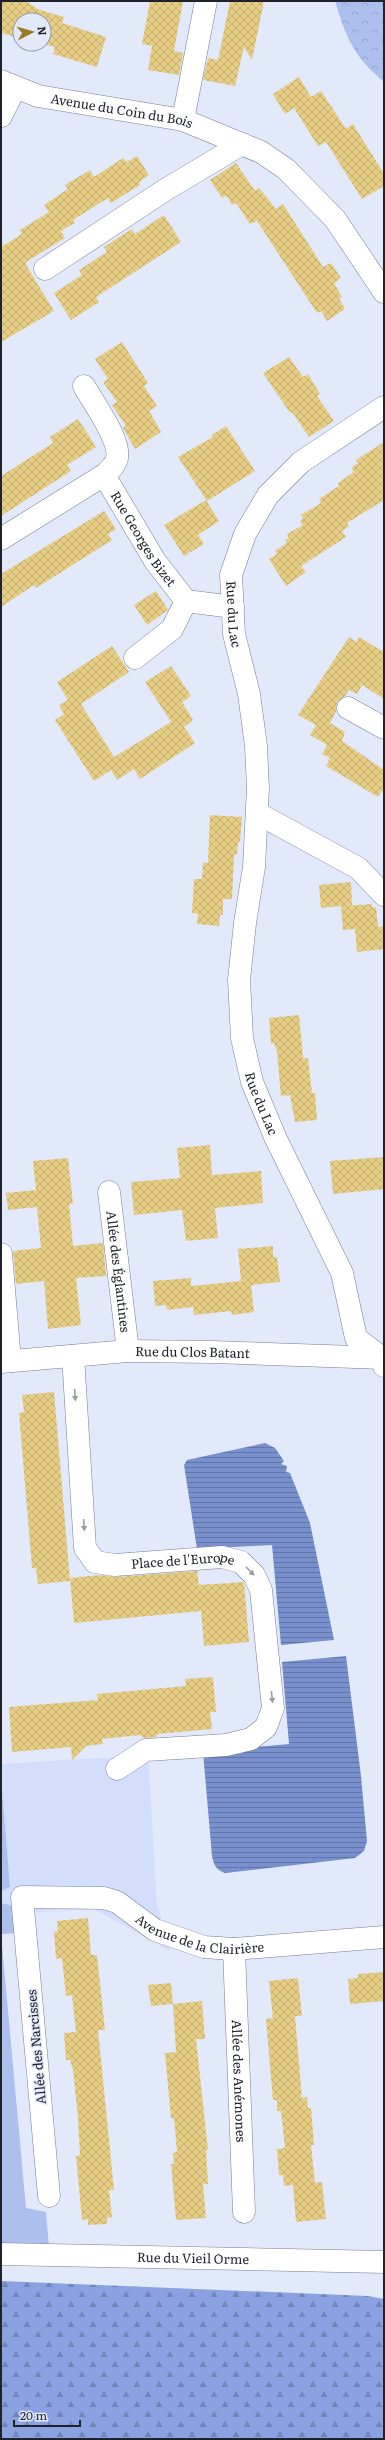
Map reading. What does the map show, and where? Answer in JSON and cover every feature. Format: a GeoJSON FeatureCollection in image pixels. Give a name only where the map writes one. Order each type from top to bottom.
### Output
{"type":"FeatureCollection","features":[{"type":"Feature","properties":{"kind":"street"},"geometry":{"type":"LineString","coordinates":[[183,120],[206,1]]}},
{"type":"Feature","properties":{"kind":"street"},"geometry":{"type":"LineString","coordinates":[[1,116],[8,85]]}},
{"type":"Feature","properties":{"kind":"street","name":"Avenue du Coin du Bois"},"geometry":{"type":"LineString","coordinates":[[8,85],[38,96],[183,120],[260,152],[291,174],[335,219],[381,283]]}},
{"type":"Feature","properties":{"kind":"street"},"geometry":{"type":"LineString","coordinates":[[45,268],[165,190],[242,144]]}},
{"type":"Feature","properties":{"kind":"street"},"geometry":{"type":"LineString","coordinates":[[1,539],[104,475],[114,466],[118,457],[116,442],[84,386]]}},
{"type":"Feature","properties":{"kind":"street","name":"Rue du Lac"},"geometry":{"type":"LineString","coordinates":[[383,1361],[356,1338],[342,1273],[276,1139],[252,1082],[242,1038],[239,980],[244,923],[254,867],[257,813],[256,746],[249,694],[234,634],[232,575],[245,534],[268,495],[301,462],[384,407]]}},
{"type":"Feature","properties":{"kind":"street","name":"Rue Georges Bizet"},"geometry":{"type":"LineString","coordinates":[[104,475],[155,561],[186,601]]}},
{"type":"Feature","properties":{"kind":"street"},"geometry":{"type":"LineString","coordinates":[[135,658],[172,628],[186,601],[233,607]]}},
{"type":"Feature","properties":{"kind":"street"},"geometry":{"type":"LineString","coordinates":[[348,708],[384,728]]}},
{"type":"Feature","properties":{"kind":"street"},"geometry":{"type":"LineString","coordinates":[[257,813],[358,868],[384,895]]}},
{"type":"Feature","properties":{"kind":"street","name":"Allée des Églantines"},"geometry":{"type":"LineString","coordinates":[[109,1192],[128,1351]]}},
{"type":"Feature","properties":{"kind":"street"},"geometry":{"type":"LineString","coordinates":[[1,1254],[5,1361]]}},
{"type":"Feature","properties":{"kind":"street","name":"Rue du Clos Batant"},"geometry":{"type":"LineString","coordinates":[[5,1361],[128,1351],[229,1352],[383,1361]]}},
{"type":"Feature","properties":{"kind":"street","name":"Place de l'Europe"},"geometry":{"type":"LineString","coordinates":[[73,1356],[85,1548],[95,1562],[115,1565],[222,1557],[241,1562],[254,1575],[261,1590],[264,1612],[273,1708],[266,1728],[251,1740],[226,1745],[146,1750],[117,1769]]}},
{"type":"Feature","properties":{"kind":"street","name":"Avenue de la Clairière"},"geometry":{"type":"LineString","coordinates":[[22,1897],[104,1898],[117,1902],[155,1930],[169,1937],[204,1947],[234,1949],[384,1937]]}},
{"type":"Feature","properties":{"kind":"street","name":"Allée des Narcisses"},"geometry":{"type":"LineString","coordinates":[[22,1897],[49,2196]]}},
{"type":"Feature","properties":{"kind":"street","name":"Allée des Anémones"},"geometry":{"type":"LineString","coordinates":[[234,1949],[244,2212]]}},
{"type":"Feature","properties":{"kind":"street","name":"Rue du Vieil Orme"},"geometry":{"type":"LineString","coordinates":[[1,2254],[384,2262]]}},
{"type":"Feature","properties":{"kind":"shaded area"},"geometry":{"type":"Polygon","coordinates":[[[265,1443],[275,1448],[284,1461],[281,1464],[287,1466],[286,1472],[290,1473],[310,1523],[334,1640],[281,1645],[272,1545],[197,1549],[184,1465],[187,1460],[265,1443]]]}},
{"type":"Feature","properties":{"kind":"shaded area"},"geometry":{"type":"Polygon","coordinates":[[[346,1656],[361,1776],[367,1841],[364,1851],[355,1858],[225,1873],[217,1869],[212,1856],[203,1752],[289,1744],[282,1662],[346,1656]]]}},
{"type":"Feature","properties":{"kind":"shaded area"},"geometry":{"type":"Polygon","coordinates":[[[148,1755],[157,1903],[170,1951],[94,1909],[1,1914],[1,1764],[148,1755]]]}},
{"type":"Feature","properties":{"kind":"green space"},"geometry":{"type":"Polygon","coordinates":[[[335,1],[384,1],[384,82],[365,64],[352,46],[343,26],[335,1]]]}},
{"type":"Feature","properties":{"kind":"green space"},"geometry":{"type":"Polygon","coordinates":[[[1,1779],[10,1887],[1,1891],[1,1779]]]}},
{"type":"Feature","properties":{"kind":"green space"},"geometry":{"type":"Polygon","coordinates":[[[1,1903],[9,1905],[17,1911],[19,1933],[1,1934],[1,1903]]]}},
{"type":"Feature","properties":{"kind":"green space"},"geometry":{"type":"Polygon","coordinates":[[[1,1934],[26,2208],[46,2212],[49,2247],[1,2245],[1,1934]]]}},
{"type":"Feature","properties":{"kind":"green space"},"geometry":{"type":"Polygon","coordinates":[[[1,2281],[368,2296],[384,2299],[384,2439],[1,2439],[1,2281]]]}},
{"type":"Feature","properties":{"kind":"building"},"geometry":{"type":"Polygon","coordinates":[[[1,1],[25,1],[40,10],[47,12],[12,12],[12,36],[1,33],[1,1]]]}},
{"type":"Feature","properties":{"kind":"building"},"geometry":{"type":"Polygon","coordinates":[[[150,1],[183,1],[174,51],[183,53],[179,75],[148,70],[152,46],[142,44],[150,1]]]}},
{"type":"Feature","properties":{"kind":"building"},"geometry":{"type":"Polygon","coordinates":[[[230,1],[264,1],[252,60],[244,47],[235,86],[203,80],[208,58],[218,60],[230,1]]]}},
{"type":"Feature","properties":{"kind":"building"},"geometry":{"type":"Polygon","coordinates":[[[52,14],[64,17],[62,23],[106,37],[97,67],[53,54],[55,47],[52,46],[52,14]]]}},
{"type":"Feature","properties":{"kind":"building"},"geometry":{"type":"Polygon","coordinates":[[[299,77],[311,97],[321,91],[346,129],[353,124],[384,174],[384,186],[362,199],[326,142],[318,146],[294,108],[285,114],[273,94],[299,77]]]}},
{"type":"Feature","properties":{"kind":"building"},"geometry":{"type":"Polygon","coordinates":[[[137,156],[149,175],[139,182],[140,185],[111,203],[108,198],[73,220],[75,223],[61,231],[65,238],[26,262],[26,265],[54,311],[1,342],[1,247],[22,234],[20,230],[49,212],[44,205],[68,189],[65,185],[90,170],[94,177],[123,158],[127,162],[137,156]]]}},
{"type":"Feature","properties":{"kind":"building"},"geometry":{"type":"Polygon","coordinates":[[[236,163],[255,191],[259,188],[276,209],[283,204],[323,267],[331,263],[341,278],[334,283],[342,297],[339,298],[345,309],[327,321],[321,311],[317,313],[257,221],[250,224],[236,203],[232,205],[227,196],[222,198],[210,180],[236,163]]]}},
{"type":"Feature","properties":{"kind":"building"},"geometry":{"type":"Polygon","coordinates":[[[164,215],[181,242],[96,297],[99,302],[71,320],[54,293],[82,275],[79,270],[107,252],[104,247],[132,229],[135,234],[164,215]]]}},
{"type":"Feature","properties":{"kind":"building"},"geometry":{"type":"Polygon","coordinates":[[[122,342],[148,383],[144,386],[157,406],[149,411],[161,432],[135,449],[123,428],[126,426],[112,405],[117,402],[103,382],[108,379],[95,359],[122,342]]]}},
{"type":"Feature","properties":{"kind":"building"},"geometry":{"type":"Polygon","coordinates":[[[289,357],[303,377],[308,374],[320,394],[317,396],[334,421],[309,437],[292,412],[290,413],[263,373],[289,357]]]}},
{"type":"Feature","properties":{"kind":"building"},"geometry":{"type":"Polygon","coordinates":[[[78,419],[96,447],[67,465],[71,471],[1,516],[1,476],[53,443],[50,437],[78,419]]]}},
{"type":"Feature","properties":{"kind":"building"},"geometry":{"type":"Polygon","coordinates":[[[226,426],[255,471],[207,501],[178,457],[213,437],[212,435],[226,426]]]}},
{"type":"Feature","properties":{"kind":"building"},"geometry":{"type":"Polygon","coordinates":[[[384,442],[384,500],[347,523],[349,526],[342,531],[346,537],[301,566],[306,572],[286,586],[269,559],[277,554],[275,551],[287,543],[285,540],[289,538],[287,534],[303,525],[300,521],[303,518],[301,515],[321,503],[319,499],[339,486],[338,483],[354,472],[351,468],[358,463],[356,460],[384,442]]]}},
{"type":"Feature","properties":{"kind":"building"},"geometry":{"type":"Polygon","coordinates":[[[206,500],[219,521],[198,535],[204,544],[184,556],[164,525],[206,500]]]}},
{"type":"Feature","properties":{"kind":"building"},"geometry":{"type":"Polygon","coordinates":[[[104,511],[116,529],[108,534],[112,540],[36,588],[34,585],[1,607],[1,574],[104,511]]]}},
{"type":"Feature","properties":{"kind":"building"},"geometry":{"type":"Polygon","coordinates":[[[156,591],[168,610],[147,625],[134,605],[156,591]]]}},
{"type":"Feature","properties":{"kind":"building"},"geometry":{"type":"Polygon","coordinates":[[[349,637],[356,642],[359,637],[384,652],[384,699],[362,685],[357,694],[349,690],[345,696],[337,702],[336,711],[330,723],[345,732],[342,741],[384,770],[384,788],[378,797],[326,766],[330,758],[322,754],[327,745],[310,735],[316,725],[298,715],[349,637]]]}},
{"type":"Feature","properties":{"kind":"building"},"geometry":{"type":"Polygon","coordinates":[[[112,646],[129,672],[81,704],[114,757],[171,722],[145,682],[171,666],[191,696],[182,702],[193,720],[184,727],[195,743],[140,779],[134,769],[117,780],[111,770],[94,781],[55,720],[64,714],[59,705],[68,700],[57,682],[112,646]]]}},
{"type":"Feature","properties":{"kind":"building"},"geometry":{"type":"Polygon","coordinates":[[[210,815],[242,817],[240,842],[238,842],[237,855],[234,855],[232,899],[223,899],[223,915],[220,915],[219,926],[197,924],[198,914],[192,913],[194,879],[202,879],[203,862],[208,863],[210,815]]]}},
{"type":"Feature","properties":{"kind":"building"},"geometry":{"type":"Polygon","coordinates":[[[351,882],[352,905],[345,906],[372,904],[372,908],[376,907],[378,927],[384,926],[384,949],[357,952],[355,929],[343,930],[341,906],[321,908],[319,885],[351,882]]]}},
{"type":"Feature","properties":{"kind":"building"},"geometry":{"type":"Polygon","coordinates":[[[299,1015],[303,1058],[308,1058],[312,1093],[315,1093],[317,1120],[295,1122],[290,1095],[281,1096],[277,1052],[274,1043],[271,1044],[269,1018],[299,1015]]]}},
{"type":"Feature","properties":{"kind":"building"},"geometry":{"type":"Polygon","coordinates":[[[210,1145],[212,1175],[261,1171],[263,1203],[215,1208],[218,1238],[186,1241],[182,1210],[134,1215],[131,1182],[180,1178],[177,1148],[210,1145]]]}},
{"type":"Feature","properties":{"kind":"building"},"geometry":{"type":"Polygon","coordinates":[[[384,1157],[384,1189],[333,1194],[330,1161],[384,1157]]]}},
{"type":"Feature","properties":{"kind":"building"},"geometry":{"type":"Polygon","coordinates":[[[68,1158],[73,1204],[69,1204],[73,1246],[103,1243],[106,1276],[76,1278],[81,1325],[48,1329],[44,1281],[16,1284],[13,1251],[41,1248],[37,1207],[8,1210],[6,1193],[36,1190],[33,1161],[68,1158]]]}},
{"type":"Feature","properties":{"kind":"building"},"geometry":{"type":"Polygon","coordinates":[[[273,1246],[273,1257],[277,1257],[280,1282],[251,1285],[254,1312],[232,1315],[231,1311],[194,1315],[193,1307],[167,1310],[166,1305],[155,1306],[153,1281],[191,1278],[191,1286],[241,1281],[238,1249],[273,1246]]]}},
{"type":"Feature","properties":{"kind":"building"},"geometry":{"type":"Polygon","coordinates":[[[54,1392],[70,1581],[38,1584],[36,1568],[32,1568],[19,1413],[24,1412],[22,1395],[54,1392]]]}},
{"type":"Feature","properties":{"kind":"building"},"geometry":{"type":"Polygon","coordinates":[[[197,1571],[199,1585],[244,1582],[249,1642],[204,1646],[201,1611],[74,1623],[70,1578],[101,1575],[116,1577],[197,1571]]]}},
{"type":"Feature","properties":{"kind":"building"},"geometry":{"type":"Polygon","coordinates":[[[213,1677],[216,1712],[210,1712],[212,1729],[157,1734],[157,1737],[144,1738],[140,1735],[102,1739],[103,1744],[86,1746],[72,1760],[71,1747],[12,1752],[9,1707],[98,1700],[97,1694],[186,1686],[185,1679],[213,1677]]]}},
{"type":"Feature","properties":{"kind":"building"},"geometry":{"type":"Polygon","coordinates":[[[88,1918],[91,1955],[97,1955],[105,2030],[98,2030],[114,2190],[109,2190],[112,2217],[107,2218],[107,2224],[88,2225],[88,2219],[82,2220],[76,2156],[80,2155],[78,2118],[73,2070],[70,2060],[66,2060],[64,2033],[76,2032],[72,1995],[66,1996],[62,1958],[56,1959],[54,1932],[58,1931],[57,1921],[88,1918]]]}},
{"type":"Feature","properties":{"kind":"building"},"geometry":{"type":"Polygon","coordinates":[[[384,1972],[384,2001],[350,2004],[348,1979],[358,1978],[358,1974],[384,1972]]]}},
{"type":"Feature","properties":{"kind":"building"},"geometry":{"type":"Polygon","coordinates":[[[298,1978],[302,2016],[295,2016],[302,2098],[307,2097],[308,2108],[311,2108],[314,2145],[311,2145],[315,2183],[322,2182],[326,2219],[296,2222],[293,2185],[284,2186],[283,2175],[279,2175],[277,2149],[285,2148],[281,2111],[277,2111],[277,2100],[273,2100],[266,2019],[273,2018],[269,1981],[298,1978]]]}},
{"type":"Feature","properties":{"kind":"building"},"geometry":{"type":"Polygon","coordinates":[[[171,1983],[173,2004],[151,2006],[148,1985],[171,1983]]]}},
{"type":"Feature","properties":{"kind":"building"},"geometry":{"type":"Polygon","coordinates":[[[202,2001],[205,2039],[196,2039],[208,2150],[206,2150],[208,2184],[203,2184],[206,2218],[176,2220],[171,2164],[174,2164],[173,2153],[177,2152],[174,2118],[171,2119],[165,2053],[176,2052],[173,2004],[202,2001]]]}}]}
